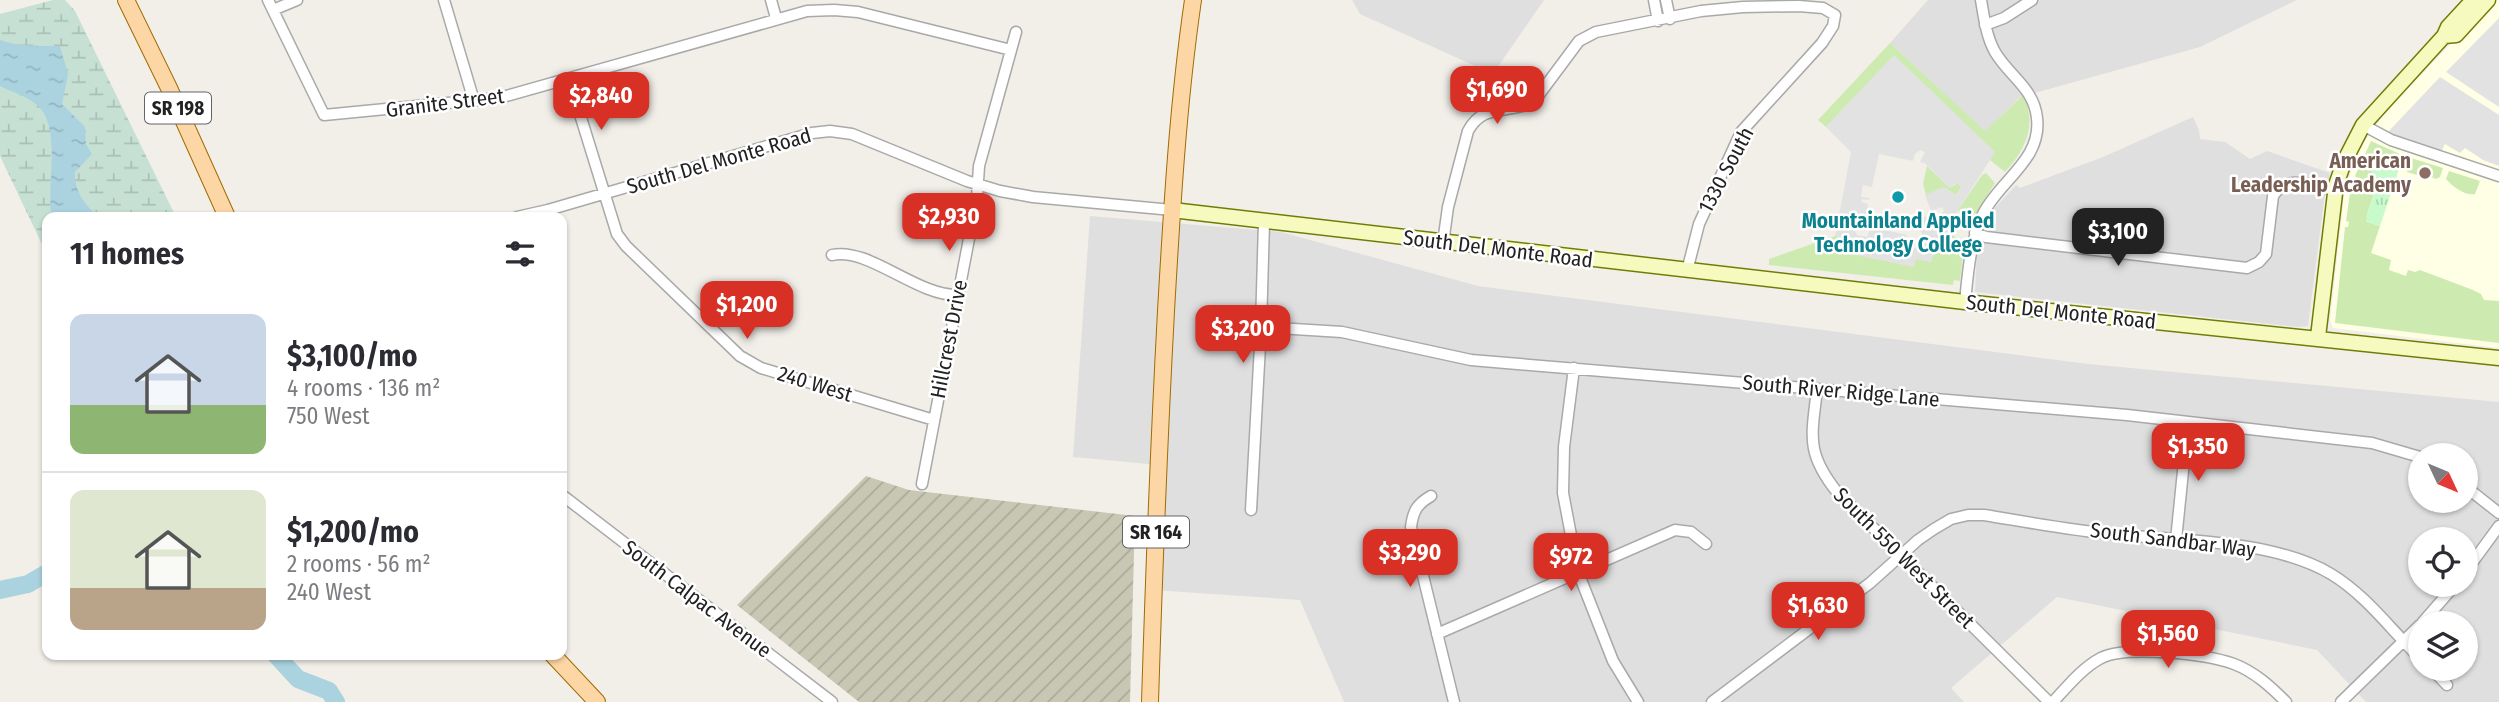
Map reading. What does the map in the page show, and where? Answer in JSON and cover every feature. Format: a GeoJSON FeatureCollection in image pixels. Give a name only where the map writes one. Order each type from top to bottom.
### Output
{"type":"FeatureCollection","features":[{"type":"Feature","properties":{"kind":"main road","name":"SR 198"},"geometry":{"type":"LineString","coordinates":[[126,0],[225,212]]}},
{"type":"Feature","properties":{"kind":"main road","name":"SR 164"},"geometry":{"type":"LineString","coordinates":[[1150,702],[1161,392],[1178,125],[1192,0]]}},
{"type":"Feature","properties":{"kind":"main road"},"geometry":{"type":"LineString","coordinates":[[558,660],[597,702]]}},
{"type":"Feature","properties":{"kind":"street"},"geometry":{"type":"LineString","coordinates":[[271,5],[297,0]]}},
{"type":"Feature","properties":{"kind":"street"},"geometry":{"type":"LineString","coordinates":[[444,0],[474,102]]}},
{"type":"Feature","properties":{"kind":"street"},"geometry":{"type":"LineString","coordinates":[[771,0],[776,18]]}},
{"type":"Feature","properties":{"kind":"street"},"geometry":{"type":"LineString","coordinates":[[1654,0],[1658,21]]}},
{"type":"Feature","properties":{"kind":"street"},"geometry":{"type":"LineString","coordinates":[[1443,243],[1453,188],[1468,131],[1474,120],[1493,110],[1512,110],[1535,100],[1579,41],[1596,32],[1670,19],[1666,0]]}},
{"type":"Feature","properties":{"kind":"street"},"geometry":{"type":"LineString","coordinates":[[1965,302],[1975,233],[1985,210],[2026,160],[2037,132],[2037,118],[2029,90],[1996,53],[1985,25],[1981,0]]}},
{"type":"Feature","properties":{"kind":"street"},"geometry":{"type":"LineString","coordinates":[[1985,25],[2004,18],[2032,0]]}},
{"type":"Feature","properties":{"kind":"street"},"geometry":{"type":"LineString","coordinates":[[2318,337],[2335,190],[2344,162],[2363,125],[2473,0]]}},
{"type":"Feature","properties":{"kind":"street"},"geometry":{"type":"LineString","coordinates":[[2444,36],[2456,34],[2488,0]]}},
{"type":"Feature","properties":{"kind":"street","name":"Granite Street"},"geometry":{"type":"LineString","coordinates":[[271,5],[324,115],[474,102],[509,96],[776,18],[822,10],[858,12],[1011,50]]}},
{"type":"Feature","properties":{"kind":"street","name":"1330 South"},"geometry":{"type":"LineString","coordinates":[[1670,19],[1701,11],[1753,7],[1823,8],[1835,15],[1833,26],[1822,43],[1741,132],[1699,223],[1687,271]]}},
{"type":"Feature","properties":{"kind":"street","name":"Hillcrest Drive"},"geometry":{"type":"LineString","coordinates":[[922,484],[977,197],[979,166],[1016,32]]}},
{"type":"Feature","properties":{"kind":"street","name":"240 West"},"geometry":{"type":"LineString","coordinates":[[569,79],[614,228],[621,240],[745,360],[761,368],[934,420]]}},
{"type":"Feature","properties":{"kind":"street"},"geometry":{"type":"LineString","coordinates":[[2363,125],[2391,140],[2499,176]]}},
{"type":"Feature","properties":{"kind":"street","name":"South Del Monte Road"},"geometry":{"type":"LineString","coordinates":[[536,212],[812,133],[830,131],[862,137],[977,184],[1033,197],[1172,209],[1687,271],[2499,358]]}},
{"type":"Feature","properties":{"kind":"street"},"geometry":{"type":"LineString","coordinates":[[1975,233],[1986,237],[2247,268],[2259,262],[2266,254],[2273,196],[2278,188],[2285,183],[2295,182],[2335,190]]}},
{"type":"Feature","properties":{"kind":"street"},"geometry":{"type":"LineString","coordinates":[[1251,510],[1264,222]]}},
{"type":"Feature","properties":{"kind":"street"},"geometry":{"type":"LineString","coordinates":[[832,255],[852,254],[927,289],[943,295],[957,295]]}},
{"type":"Feature","properties":{"kind":"street","name":"South River Ridge Lane"},"geometry":{"type":"LineString","coordinates":[[1261,327],[1342,332],[1471,360],[2127,415],[2372,443],[2408,454]]}},
{"type":"Feature","properties":{"kind":"street"},"geometry":{"type":"LineString","coordinates":[[1574,368],[1564,447],[1563,493],[1578,572],[1613,661],[1638,702]]}},
{"type":"Feature","properties":{"kind":"street","name":"South 550 West Street"},"geometry":{"type":"LineString","coordinates":[[1817,389],[1812,447],[1823,474],[1837,492],[2051,702]]}},
{"type":"Feature","properties":{"kind":"street"},"geometry":{"type":"LineString","coordinates":[[2176,540],[2188,422]]}},
{"type":"Feature","properties":{"kind":"street"},"geometry":{"type":"LineString","coordinates":[[1431,495],[1420,502],[1413,513],[1411,527],[1454,702]]}},
{"type":"Feature","properties":{"kind":"street"},"geometry":{"type":"LineString","coordinates":[[2478,496],[2499,513]]}},
{"type":"Feature","properties":{"kind":"street","name":"South Calpac Avenue"},"geometry":{"type":"LineString","coordinates":[[567,499],[832,702]]}},
{"type":"Feature","properties":{"kind":"street","name":"South Sandbar Way"},"geometry":{"type":"LineString","coordinates":[[1712,702],[1870,583],[1934,529],[1951,519],[1968,515],[2284,554],[2310,564],[2350,587],[2408,646]]}},
{"type":"Feature","properties":{"kind":"street"},"geometry":{"type":"LineString","coordinates":[[2478,555],[2499,526]]}},
{"type":"Feature","properties":{"kind":"street"},"geometry":{"type":"LineString","coordinates":[[1437,634],[1675,530],[1690,533],[1706,544]]}},
{"type":"Feature","properties":{"kind":"street"},"geometry":{"type":"LineString","coordinates":[[2432,611],[2445,597]]}},
{"type":"Feature","properties":{"kind":"street"},"geometry":{"type":"LineString","coordinates":[[2341,702],[2408,638]]}},
{"type":"Feature","properties":{"kind":"street"},"geometry":{"type":"LineString","coordinates":[[2051,702],[2098,659],[2113,653],[2131,651],[2234,664],[2271,687],[2286,702]]}},
{"type":"Feature","properties":{"kind":"street"},"geometry":{"type":"LineString","coordinates":[[2443,681],[2447,685]]}},
{"type":"Feature","properties":{"kind":"shaded area"},"geometry":{"type":"Polygon","coordinates":[[[1352,0],[1544,0],[1493,74],[1360,14],[1352,0]]]}},
{"type":"Feature","properties":{"kind":"shaded area"},"geometry":{"type":"Polygon","coordinates":[[[1928,0],[2297,0],[2200,47],[2020,97],[1985,132],[1890,43],[1928,0]]]}},
{"type":"Feature","properties":{"kind":"shaded area","name":"American Leadership Academy"},"geometry":{"type":"Polygon","coordinates":[[[2493,0],[2499,0],[2499,348],[2333,328],[2330,321],[2344,196],[2362,145],[2387,110],[2493,0]]]}},
{"type":"Feature","properties":{"kind":"shaded area"},"geometry":{"type":"Polygon","coordinates":[[[2499,18],[2499,107],[2446,72],[2499,18]]]}},
{"type":"Feature","properties":{"kind":"shaded area"},"geometry":{"type":"Polygon","coordinates":[[[1894,55],[1995,152],[1946,233],[1937,238],[1931,262],[1916,259],[1913,267],[1842,252],[1842,237],[1835,236],[1851,152],[1826,127],[1894,55]],[[1920,150],[1913,161],[1879,154],[1872,187],[1863,185],[1861,197],[1869,200],[1862,199],[1861,202],[1868,204],[1864,226],[1857,225],[1854,229],[1857,235],[1867,237],[1871,227],[1907,235],[1905,242],[1908,247],[1916,248],[1920,245],[1922,232],[1912,229],[1916,215],[1936,219],[1944,211],[1942,207],[1931,211],[1925,195],[1943,187],[1956,195],[1961,187],[1957,183],[1950,188],[1925,163],[1920,162],[1925,152],[1920,150]]]}},
{"type":"Feature","properties":{"kind":"shaded area"},"geometry":{"type":"Polygon","coordinates":[[[2440,77],[2499,115],[2499,166],[2483,160],[2465,148],[2460,153],[2445,144],[2441,152],[2387,133],[2440,77]]]}},
{"type":"Feature","properties":{"kind":"shaded area"},"geometry":{"type":"Polygon","coordinates":[[[2193,117],[2200,139],[2225,142],[2250,159],[2267,151],[2330,173],[2308,326],[2297,327],[1975,292],[1977,248],[1990,213],[2016,185],[2020,188],[2103,157],[2193,117]]]}},
{"type":"Feature","properties":{"kind":"shaded area"},"geometry":{"type":"Polygon","coordinates":[[[1090,216],[1281,232],[1478,286],[2088,364],[2499,402],[2499,702],[2366,702],[2317,650],[2057,597],[1951,688],[1964,702],[1344,702],[1300,600],[1153,590],[1159,465],[1073,457],[1090,216]]]}},
{"type":"Feature","properties":{"kind":"shaded area"},"geometry":{"type":"Polygon","coordinates":[[[866,476],[909,490],[1135,516],[1130,702],[859,702],[737,605],[866,476]]]}},
{"type":"Feature","properties":{"kind":"green space"},"geometry":{"type":"Polygon","coordinates":[[[53,0],[65,0],[75,11],[174,212],[42,212],[42,244],[0,156],[0,14],[53,0]]]}},
{"type":"Feature","properties":{"kind":"green space"},"geometry":{"type":"Polygon","coordinates":[[[1890,43],[1985,131],[2023,95],[2029,116],[2027,137],[2005,172],[1990,160],[1994,152],[1894,56],[1826,127],[1818,120],[1890,43]]]}},
{"type":"Feature","properties":{"kind":"green space"},"geometry":{"type":"Polygon","coordinates":[[[2371,141],[2402,155],[2399,169],[2375,162],[2367,189],[2375,191],[2365,221],[2380,226],[2371,253],[2391,260],[2389,270],[2406,276],[2408,270],[2420,270],[2473,290],[2481,294],[2484,300],[2499,301],[2499,343],[2335,323],[2345,227],[2348,227],[2349,222],[2346,221],[2351,186],[2353,187],[2355,176],[2371,141]]]}},
{"type":"Feature","properties":{"kind":"green space"},"geometry":{"type":"Polygon","coordinates":[[[2411,158],[2443,168],[2440,177],[2427,178],[2407,172],[2411,158]]]}},
{"type":"Feature","properties":{"kind":"green space"},"geometry":{"type":"Polygon","coordinates":[[[2375,161],[2399,169],[2380,226],[2365,221],[2375,192],[2366,189],[2375,161]]]}},
{"type":"Feature","properties":{"kind":"green space"},"geometry":{"type":"Polygon","coordinates":[[[1927,166],[1950,188],[1958,183],[1961,187],[1956,195],[1945,188],[1926,195],[1923,184],[1927,166]]]}},
{"type":"Feature","properties":{"kind":"green space"},"geometry":{"type":"Polygon","coordinates":[[[2449,171],[2480,181],[2475,194],[2463,192],[2452,185],[2446,179],[2449,171]]]}},
{"type":"Feature","properties":{"kind":"green space"},"geometry":{"type":"Polygon","coordinates":[[[1986,173],[1995,183],[1973,218],[1968,220],[1960,217],[1958,210],[1986,173]]]}},
{"type":"Feature","properties":{"kind":"green space"},"geometry":{"type":"Polygon","coordinates":[[[1946,233],[1961,239],[1964,244],[1960,281],[1954,280],[1953,285],[1769,265],[1769,259],[1835,236],[1842,237],[1842,252],[1914,266],[1915,258],[1931,262],[1937,238],[1946,233]]]}},
{"type":"Feature","properties":{"kind":"water"},"geometry":{"type":"Polygon","coordinates":[[[0,40],[22,45],[60,46],[68,74],[62,104],[85,127],[86,144],[92,154],[75,172],[76,186],[85,203],[94,212],[52,212],[51,143],[45,116],[38,106],[25,97],[0,86],[0,40]]]}},
{"type":"Feature","properties":{"kind":"waterway"},"geometry":{"type":"LineString","coordinates":[[0,590],[28,584],[42,576]]}},
{"type":"Feature","properties":{"kind":"waterway"},"geometry":{"type":"LineString","coordinates":[[281,660],[298,679],[329,691],[336,702]]}},
{"type":"Feature","properties":{"kind":"place","name":"American Leadership Academy"},"geometry":{"type":"Point","coordinates":[2425,173]}},
{"type":"Feature","properties":{"kind":"place","name":"Mountainland Applied Technology College"},"geometry":{"type":"Point","coordinates":[1898,197]}}]}
